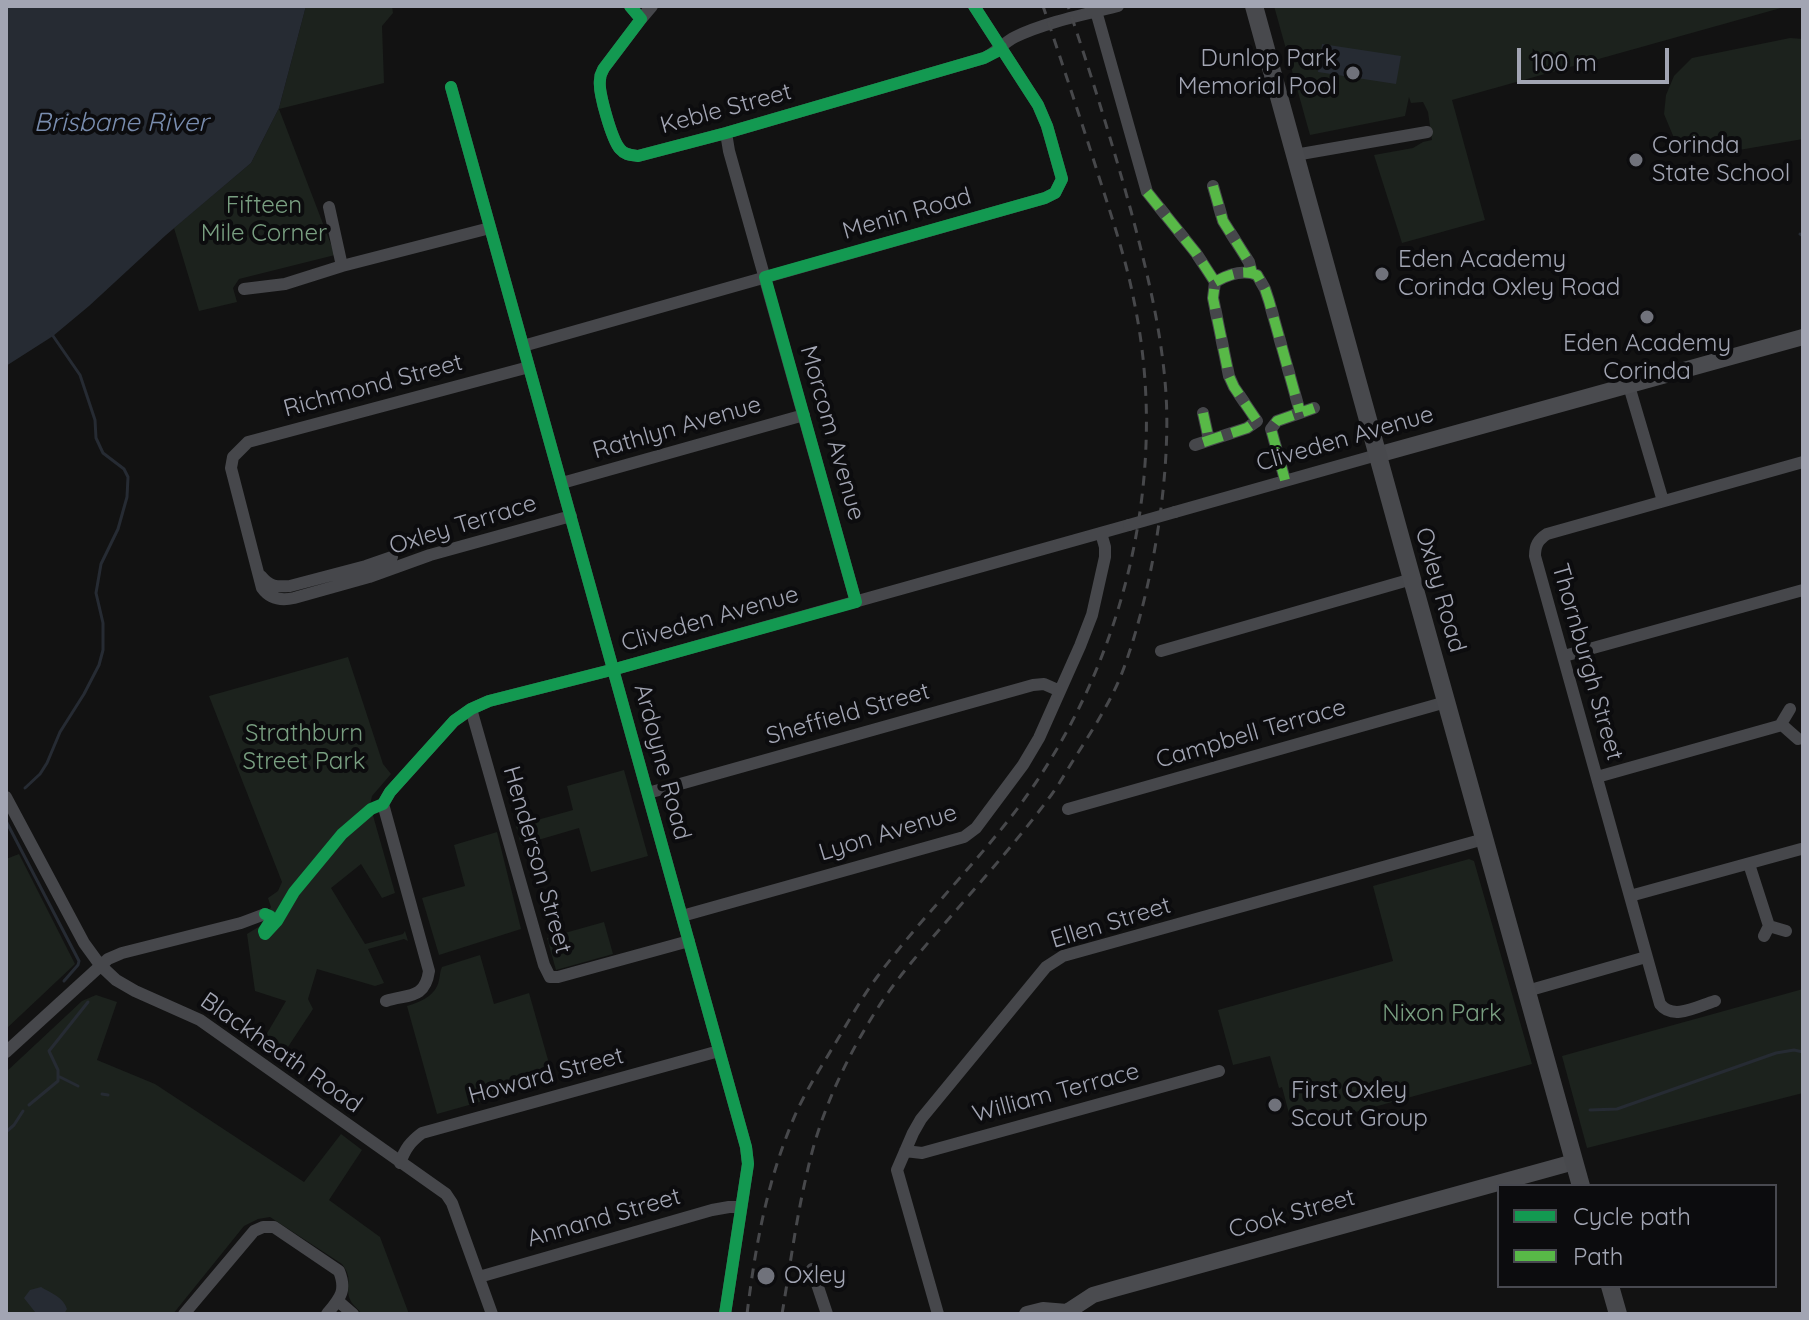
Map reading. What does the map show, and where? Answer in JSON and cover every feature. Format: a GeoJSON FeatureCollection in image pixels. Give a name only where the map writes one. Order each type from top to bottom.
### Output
{"type":"FeatureCollection","features":[{"type":"Feature","properties":{"kind":"main road","name":"Oxley Road"},"geometry":{"type":"LineString","coordinates":[[1254,6],[1580,1184]]}},
{"type":"Feature","properties":{"kind":"main road"},"geometry":{"type":"LineString","coordinates":[[1611,1288],[1618,1314]]}},
{"type":"Feature","properties":{"kind":"street"},"geometry":{"type":"LineString","coordinates":[[630,6],[641,19],[652,6]]}},
{"type":"Feature","properties":{"kind":"street"},"geometry":{"type":"LineString","coordinates":[[974,6],[1001,47]]}},
{"type":"Feature","properties":{"kind":"street","name":"Keble Street"},"geometry":{"type":"LineString","coordinates":[[641,19],[600,76],[602,100],[615,142],[627,155],[638,156],[984,58],[1018,36],[1118,6]]}},
{"type":"Feature","properties":{"kind":"street"},"geometry":{"type":"LineString","coordinates":[[1096,11],[1147,192],[1215,282],[1213,298],[1229,376],[1257,421],[1271,429],[1285,480]]}},
{"type":"Feature","properties":{"kind":"street","name":"Menin Road"},"geometry":{"type":"LineString","coordinates":[[523,346],[1055,193],[1062,179],[1047,126],[1038,105],[1001,47]]}},
{"type":"Feature","properties":{"kind":"street","name":"Ardoyne Road"},"geometry":{"type":"LineString","coordinates":[[451,87],[746,1147],[748,1164],[725,1314]]}},
{"type":"Feature","properties":{"kind":"street"},"geometry":{"type":"LineString","coordinates":[[1295,155],[1427,132]]}},
{"type":"Feature","properties":{"kind":"street","name":"Morcom Avenue"},"geometry":{"type":"LineString","coordinates":[[726,133],[856,602]]}},
{"type":"Feature","properties":{"kind":"street"},"geometry":{"type":"LineString","coordinates":[[1213,186],[1223,221],[1249,262],[1252,273]]}},
{"type":"Feature","properties":{"kind":"street"},"geometry":{"type":"LineString","coordinates":[[329,207],[342,266]]}},
{"type":"Feature","properties":{"kind":"street"},"geometry":{"type":"LineString","coordinates":[[244,289],[285,284],[490,228]]}},
{"type":"Feature","properties":{"kind":"street"},"geometry":{"type":"LineString","coordinates":[[1215,282],[1243,272],[1257,275],[1265,289],[1300,412]]}},
{"type":"Feature","properties":{"kind":"street","name":"Cliveden Avenue"},"geometry":{"type":"LineString","coordinates":[[386,1001],[419,992],[425,986],[429,971],[383,804],[390,792],[454,721],[471,709],[489,701],[856,602],[1803,337]]}},
{"type":"Feature","properties":{"kind":"street","name":"Richmond Street"},"geometry":{"type":"LineString","coordinates":[[233,457],[248,442],[529,367]]}},
{"type":"Feature","properties":{"kind":"street"},"geometry":{"type":"LineString","coordinates":[[1629,386],[1663,501]]}},
{"type":"Feature","properties":{"kind":"street"},"geometry":{"type":"LineString","coordinates":[[1271,429],[1277,421],[1314,408]]}},
{"type":"Feature","properties":{"kind":"street"},"geometry":{"type":"LineString","coordinates":[[1203,413],[1209,440]]}},
{"type":"Feature","properties":{"kind":"street","name":"Rathlyn Avenue"},"geometry":{"type":"LineString","coordinates":[[562,483],[804,415]]}},
{"type":"Feature","properties":{"kind":"street"},"geometry":{"type":"LineString","coordinates":[[1195,445],[1247,428],[1257,421]]}},
{"type":"Feature","properties":{"kind":"street","name":"Oxley Terrace"},"geometry":{"type":"LineString","coordinates":[[233,457],[231,468],[262,588],[274,598],[286,600],[367,571],[571,516]]}},
{"type":"Feature","properties":{"kind":"street","name":"Thornburgh Street"},"geometry":{"type":"LineString","coordinates":[[1715,1001],[1674,1013],[1665,1011],[1660,1004],[1535,547],[1539,539],[1547,534],[1803,462]]}},
{"type":"Feature","properties":{"kind":"street","name":"Lyon Avenue"},"geometry":{"type":"LineString","coordinates":[[682,916],[964,837],[976,828],[1023,765],[1060,691],[1092,615],[1105,557],[1101,533]]}},
{"type":"Feature","properties":{"kind":"street","name":"Oxley Terrace"},"geometry":{"type":"LineString","coordinates":[[367,571],[392,557]]}},
{"type":"Feature","properties":{"kind":"street"},"geometry":{"type":"LineString","coordinates":[[1161,651],[1412,579]]}},
{"type":"Feature","properties":{"kind":"street"},"geometry":{"type":"LineString","coordinates":[[1564,656],[1803,590]]}},
{"type":"Feature","properties":{"kind":"street","name":"Sheffield Street"},"geometry":{"type":"LineString","coordinates":[[648,793],[1033,685],[1044,684],[1060,691]]}},
{"type":"Feature","properties":{"kind":"street","name":"Campbell Terrace"},"geometry":{"type":"LineString","coordinates":[[1068,809],[1446,702]]}},
{"type":"Feature","properties":{"kind":"street","name":"Henderson Street"},"geometry":{"type":"LineString","coordinates":[[471,709],[550,977],[689,941]]}},
{"type":"Feature","properties":{"kind":"street"},"geometry":{"type":"LineString","coordinates":[[1597,777],[1782,725],[1790,709]]}},
{"type":"Feature","properties":{"kind":"street"},"geometry":{"type":"LineString","coordinates":[[1782,725],[1798,739]]}},
{"type":"Feature","properties":{"kind":"street","name":"Blackheath Road"},"geometry":{"type":"LineString","coordinates":[[6,797],[84,943],[116,980],[200,1020],[446,1194],[492,1314]]}},
{"type":"Feature","properties":{"kind":"street","name":"Ellen Street"},"geometry":{"type":"LineString","coordinates":[[938,1314],[897,1170],[921,1119],[1046,967],[1063,956],[1484,839]]}},
{"type":"Feature","properties":{"kind":"street"},"geometry":{"type":"LineString","coordinates":[[1630,896],[1802,848]]}},
{"type":"Feature","properties":{"kind":"street"},"geometry":{"type":"LineString","coordinates":[[1749,864],[1767,931],[1786,931]]}},
{"type":"Feature","properties":{"kind":"street"},"geometry":{"type":"LineString","coordinates":[[6,1052],[108,959],[265,914]]}},
{"type":"Feature","properties":{"kind":"street"},"geometry":{"type":"LineString","coordinates":[[1527,991],[1646,957]]}},
{"type":"Feature","properties":{"kind":"street","name":"Howard Street"},"geometry":{"type":"LineString","coordinates":[[400,1163],[404,1149],[422,1133],[719,1051]]}},
{"type":"Feature","properties":{"kind":"street","name":"William Terrace"},"geometry":{"type":"LineString","coordinates":[[905,1151],[922,1153],[1219,1071]]}},
{"type":"Feature","properties":{"kind":"street","name":"Cook Street"},"geometry":{"type":"LineString","coordinates":[[1027,1314],[1043,1310],[1067,1313],[1093,1295],[1574,1162]]}},
{"type":"Feature","properties":{"kind":"street","name":"Annand Street"},"geometry":{"type":"LineString","coordinates":[[479,1277],[712,1210],[741,1207]]}},
{"type":"Feature","properties":{"kind":"street"},"geometry":{"type":"LineString","coordinates":[[184,1314],[254,1231],[263,1227],[274,1227],[339,1271],[343,1282],[341,1296],[327,1314]]}},
{"type":"Feature","properties":{"kind":"street"},"geometry":{"type":"LineString","coordinates":[[812,1269],[827,1314]]}},
{"type":"Feature","properties":{"kind":"street"},"geometry":{"type":"LineString","coordinates":[[338,1301],[353,1314]]}},
{"type":"Feature","properties":{"kind":"green space","name":"Fifteen Mile Corner"},"geometry":{"type":"Polygon","coordinates":[[[306,6],[392,6],[393,13],[382,26],[384,83],[279,109],[335,255],[239,279],[233,288],[237,302],[199,311],[174,228],[251,163],[279,108],[306,6]]]}},
{"type":"Feature","properties":{"kind":"green space"},"geometry":{"type":"Polygon","coordinates":[[[1274,6],[1788,6],[1452,100],[1485,220],[1402,243],[1374,155],[1413,148],[1432,140],[1428,112],[1423,102],[1411,103],[1409,97],[1405,116],[1310,135],[1274,6]]]}},
{"type":"Feature","properties":{"kind":"green space"},"geometry":{"type":"Polygon","coordinates":[[[1790,38],[1803,39],[1803,139],[1710,155],[1688,151],[1674,138],[1664,114],[1666,95],[1674,76],[1692,58],[1790,38]]]}},
{"type":"Feature","properties":{"kind":"green space","name":"Strathburn Street Park"},"geometry":{"type":"Polygon","coordinates":[[[348,657],[383,764],[391,774],[372,796],[370,805],[395,893],[382,898],[361,864],[331,888],[365,944],[405,931],[408,941],[404,939],[368,949],[384,983],[375,986],[317,969],[308,999],[313,1009],[278,1062],[259,1047],[286,1001],[255,991],[247,934],[260,926],[271,907],[268,898],[278,891],[282,882],[209,696],[348,657]]]}},
{"type":"Feature","properties":{"kind":"green space"},"geometry":{"type":"Polygon","coordinates":[[[624,770],[648,856],[591,872],[579,828],[521,845],[516,826],[573,810],[567,786],[624,770]]]}},
{"type":"Feature","properties":{"kind":"green space"},"geometry":{"type":"Polygon","coordinates":[[[497,832],[521,929],[439,955],[422,898],[465,886],[454,845],[497,832]]]}},
{"type":"Feature","properties":{"kind":"green space"},"geometry":{"type":"Polygon","coordinates":[[[19,854],[75,964],[6,1029],[6,859],[19,854]]]}},
{"type":"Feature","properties":{"kind":"green space","name":"Nixon Park"},"geometry":{"type":"Polygon","coordinates":[[[1469,859],[1474,861],[1532,1064],[1293,1129],[1270,1056],[1233,1065],[1218,1010],[1393,961],[1373,886],[1469,859]]]}},
{"type":"Feature","properties":{"kind":"green space"},"geometry":{"type":"Polygon","coordinates":[[[604,922],[613,954],[556,970],[547,938],[604,922]]]}},
{"type":"Feature","properties":{"kind":"green space"},"geometry":{"type":"Polygon","coordinates":[[[480,955],[494,1004],[529,993],[554,1081],[437,1114],[407,1006],[435,990],[442,967],[480,955]]]}},
{"type":"Feature","properties":{"kind":"green space"},"geometry":{"type":"Polygon","coordinates":[[[1803,989],[1803,1093],[1587,1148],[1562,1056],[1803,989]]]}},
{"type":"Feature","properties":{"kind":"green space"},"geometry":{"type":"Polygon","coordinates":[[[96,995],[117,1002],[97,1060],[155,1084],[304,1182],[341,1134],[362,1150],[329,1200],[380,1237],[409,1314],[362,1314],[350,1300],[348,1277],[342,1264],[270,1217],[244,1226],[173,1314],[6,1314],[6,1072],[82,1001],[96,995]]]}},
{"type":"Feature","properties":{"kind":"water","name":"Brisbane River"},"geometry":{"type":"Polygon","coordinates":[[[6,6],[306,6],[279,108],[251,163],[53,336],[6,366],[6,6]]]}},
{"type":"Feature","properties":{"kind":"water"},"geometry":{"type":"Polygon","coordinates":[[[1322,44],[1401,56],[1396,84],[1318,72],[1322,44]]]}},
{"type":"Feature","properties":{"kind":"water"},"geometry":{"type":"Polygon","coordinates":[[[41,1287],[63,1301],[67,1309],[64,1314],[35,1312],[24,1298],[30,1290],[41,1287]]]}},
{"type":"Feature","properties":{"kind":"waterway"},"geometry":{"type":"LineString","coordinates":[[25,788],[47,763],[60,732],[99,665],[103,650],[103,623],[96,593],[101,564],[118,529],[127,497],[128,477],[124,469],[103,453],[96,438],[95,420],[80,375],[51,333]]}},
{"type":"Feature","properties":{"kind":"waterway"},"geometry":{"type":"LineString","coordinates":[[6,821],[79,961],[64,981]]}},
{"type":"Feature","properties":{"kind":"waterway"},"geometry":{"type":"LineString","coordinates":[[29,1105],[58,1081],[58,1070],[49,1051],[88,1002]]}},
{"type":"Feature","properties":{"kind":"waterway"},"geometry":{"type":"LineString","coordinates":[[1590,1110],[1617,1109],[1776,1053],[1803,1052]]}},
{"type":"Feature","properties":{"kind":"waterway"},"geometry":{"type":"LineString","coordinates":[[60,1077],[78,1086]]}},
{"type":"Feature","properties":{"kind":"waterway"},"geometry":{"type":"LineString","coordinates":[[102,1094],[108,1095]]}},
{"type":"Feature","properties":{"kind":"waterway"},"geometry":{"type":"LineString","coordinates":[[6,1132],[23,1111]]}},
{"type":"Feature","properties":{"kind":"railway"},"geometry":{"type":"LineString","coordinates":[[747,1314],[768,1194],[801,1102],[877,977],[1007,822],[1047,766],[1080,705],[1107,642],[1128,575],[1141,507],[1146,439],[1144,369],[1134,301],[1114,223],[1043,6]]}},
{"type":"Feature","properties":{"kind":"railway"},"geometry":{"type":"LineString","coordinates":[[782,1314],[813,1150],[828,1104],[848,1059],[898,980],[1009,849],[1060,783],[1116,686],[1136,632],[1152,565],[1166,459],[1166,394],[1161,348],[1131,211],[1068,6]]}},
{"type":"Feature","properties":{"kind":"marked path"},"geometry":{"type":"LineString","coordinates":[[1213,186],[1223,221],[1249,262],[1252,273]]}},
{"type":"Feature","properties":{"kind":"marked path"},"geometry":{"type":"LineString","coordinates":[[1147,192],[1215,282],[1213,298],[1229,376],[1257,421],[1247,428],[1195,445]]}},
{"type":"Feature","properties":{"kind":"marked path"},"geometry":{"type":"LineString","coordinates":[[1215,282],[1235,274],[1257,275],[1269,301],[1300,412]]}},
{"type":"Feature","properties":{"kind":"marked path"},"geometry":{"type":"LineString","coordinates":[[1285,480],[1271,429],[1277,421],[1314,408]]}},
{"type":"Feature","properties":{"kind":"marked path"},"geometry":{"type":"LineString","coordinates":[[1203,413],[1209,440]]}},
{"type":"Feature","properties":{"kind":"cycle path"},"geometry":{"type":"LineString","coordinates":[[630,6],[641,19],[604,68],[600,86],[606,116],[617,144],[624,152],[638,156],[984,58],[1001,47]]}},
{"type":"Feature","properties":{"kind":"cycle path"},"geometry":{"type":"LineString","coordinates":[[265,914],[271,920],[265,934],[277,921],[294,892],[342,834],[371,809],[383,804],[390,792],[454,721],[471,709],[489,701],[856,602],[765,277],[1055,193],[1062,179],[1038,105],[974,6]]}},
{"type":"Feature","properties":{"kind":"cycle path"},"geometry":{"type":"LineString","coordinates":[[451,87],[746,1147],[748,1164],[725,1314]]}},
{"type":"Feature","properties":{"kind":"place","name":"Dunlop Park Memorial Pool"},"geometry":{"type":"Point","coordinates":[1353,73]}},
{"type":"Feature","properties":{"kind":"place","name":"Corinda State School"},"geometry":{"type":"Point","coordinates":[1636,160]}},
{"type":"Feature","properties":{"kind":"place","name":"Eden Academy Corinda Oxley Road"},"geometry":{"type":"Point","coordinates":[1382,274]}},
{"type":"Feature","properties":{"kind":"place","name":"Eden Academy Corinda"},"geometry":{"type":"Point","coordinates":[1647,317]}},
{"type":"Feature","properties":{"kind":"place","name":"First Oxley Scout Group"},"geometry":{"type":"Point","coordinates":[1275,1105]}},
{"type":"Feature","properties":{"kind":"place","name":"Oxley"},"geometry":{"type":"Point","coordinates":[766,1276]}}]}
